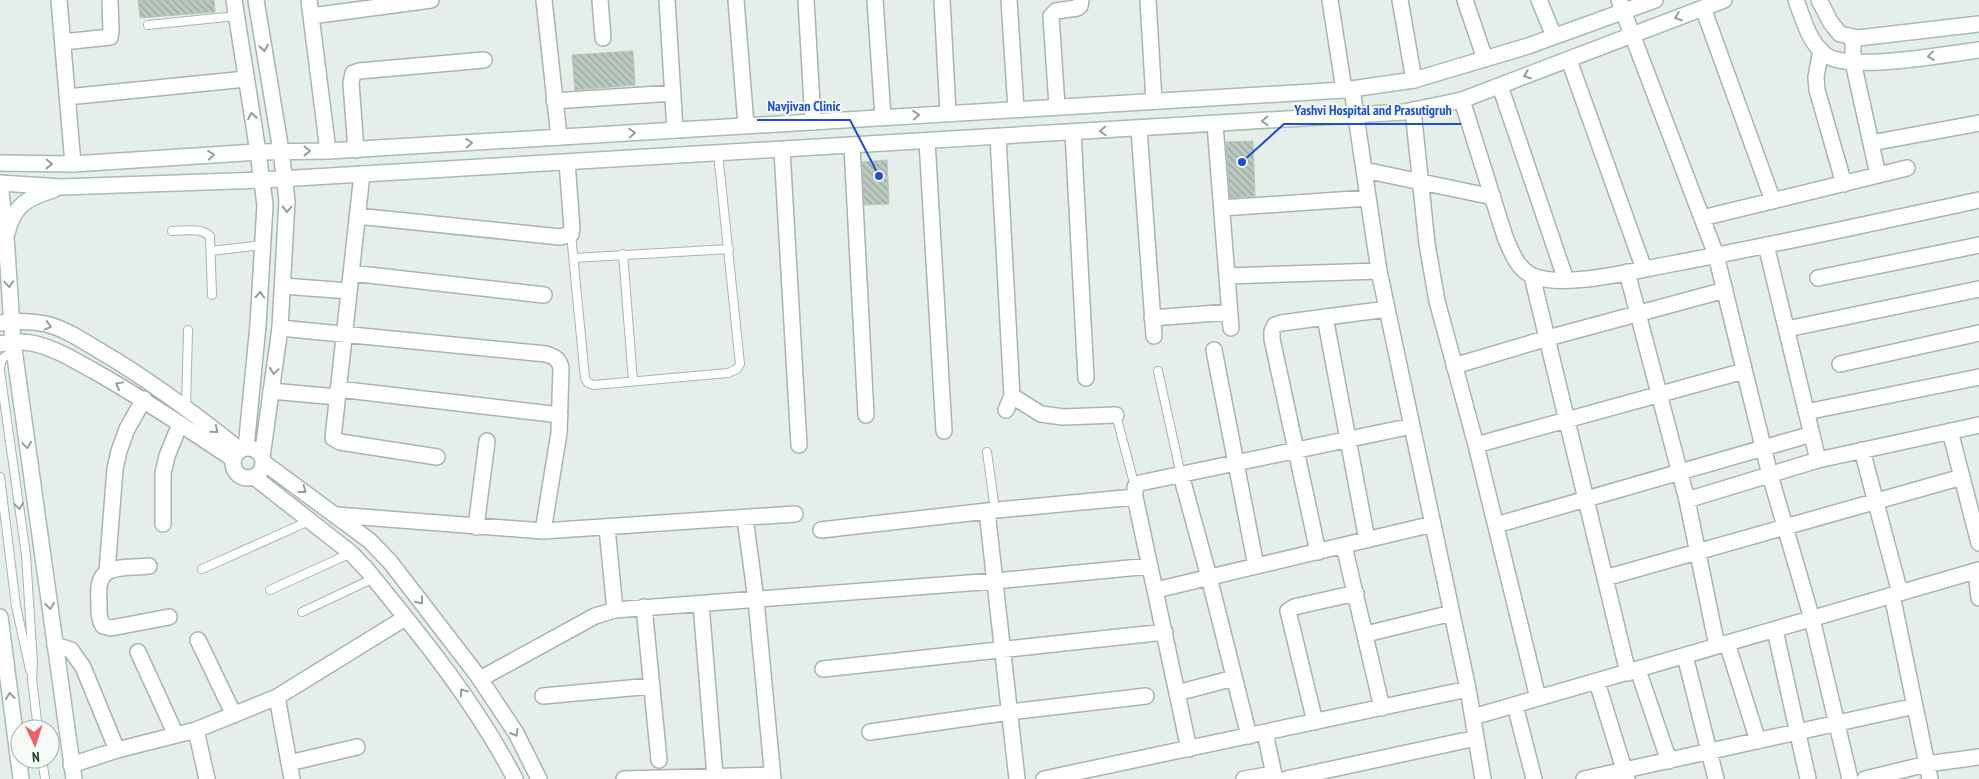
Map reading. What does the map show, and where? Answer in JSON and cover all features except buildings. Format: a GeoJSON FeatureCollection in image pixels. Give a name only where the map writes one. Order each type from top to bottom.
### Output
{"type":"FeatureCollection","features":[{"type":"Feature","properties":{"kind":"street"},"geometry":{"type":"LineString","coordinates":[[59,0],[73,164]]}},
{"type":"Feature","properties":{"kind":"street"},"geometry":{"type":"LineString","coordinates":[[63,42],[110,37],[110,0]]}},
{"type":"Feature","properties":{"kind":"street"},"geometry":{"type":"LineString","coordinates":[[234,0],[265,205],[258,319],[240,452],[234,470],[243,478],[254,477],[262,468],[280,325],[287,201],[282,151],[256,0]]}},
{"type":"Feature","properties":{"kind":"street"},"geometry":{"type":"LineString","coordinates":[[309,0],[328,151]]}},
{"type":"Feature","properties":{"kind":"street"},"geometry":{"type":"LineString","coordinates":[[311,16],[345,6],[430,0]]}},
{"type":"Feature","properties":{"kind":"street"},"geometry":{"type":"LineString","coordinates":[[544,0],[559,137]]}},
{"type":"Feature","properties":{"kind":"street"},"geometry":{"type":"LineString","coordinates":[[600,0],[603,38]]}},
{"type":"Feature","properties":{"kind":"street"},"geometry":{"type":"LineString","coordinates":[[667,0],[675,130]]}},
{"type":"Feature","properties":{"kind":"street"},"geometry":{"type":"LineString","coordinates":[[736,0],[746,126]]}},
{"type":"Feature","properties":{"kind":"street"},"geometry":{"type":"LineString","coordinates":[[806,0],[813,122]]}},
{"type":"Feature","properties":{"kind":"street"},"geometry":{"type":"LineString","coordinates":[[876,0],[883,117]]}},
{"type":"Feature","properties":{"kind":"street"},"geometry":{"type":"LineString","coordinates":[[942,0],[948,113]]}},
{"type":"Feature","properties":{"kind":"street"},"geometry":{"type":"LineString","coordinates":[[1009,0],[1016,109]]}},
{"type":"Feature","properties":{"kind":"street"},"geometry":{"type":"LineString","coordinates":[[1057,106],[1050,16],[1056,11],[1078,8],[1081,0]]}},
{"type":"Feature","properties":{"kind":"street"},"geometry":{"type":"LineString","coordinates":[[1148,0],[1154,101]]}},
{"type":"Feature","properties":{"kind":"street"},"geometry":{"type":"LineString","coordinates":[[1330,0],[1348,89],[1356,116],[1379,270],[1387,310],[1468,689],[1480,778]]}},
{"type":"Feature","properties":{"kind":"street"},"geometry":{"type":"LineString","coordinates":[[1400,0],[1414,80]]}},
{"type":"Feature","properties":{"kind":"street"},"geometry":{"type":"LineString","coordinates":[[1465,0],[1484,59]]}},
{"type":"Feature","properties":{"kind":"street"},"geometry":{"type":"LineString","coordinates":[[1539,0],[1554,36]]}},
{"type":"Feature","properties":{"kind":"street"},"geometry":{"type":"LineString","coordinates":[[0,163],[73,164],[258,152],[356,150],[1348,89],[1414,80],[1554,36],[1621,6],[1654,0]]}},
{"type":"Feature","properties":{"kind":"street"},"geometry":{"type":"LineString","coordinates":[[406,618],[277,697],[196,730],[117,750],[73,772],[6,322],[6,236],[0,183],[61,187],[262,180],[1356,116],[1413,110],[1462,100],[1724,0]]}},
{"type":"Feature","properties":{"kind":"street"},"geometry":{"type":"LineString","coordinates":[[1796,0],[1812,40],[1825,55],[1841,61],[1866,63],[1979,50]]}},
{"type":"Feature","properties":{"kind":"street"},"geometry":{"type":"LineString","coordinates":[[1819,0],[1831,23],[1840,34],[1858,38],[1979,24]]}},
{"type":"Feature","properties":{"kind":"street"},"geometry":{"type":"LineString","coordinates":[[1621,6],[1716,255],[1770,475],[1812,619],[1850,779]]}},
{"type":"Feature","properties":{"kind":"street"},"geometry":{"type":"LineString","coordinates":[[1703,8],[1773,201]]}},
{"type":"Feature","properties":{"kind":"street"},"geometry":{"type":"LineString","coordinates":[[1853,36],[1853,62],[1878,175]]}},
{"type":"Feature","properties":{"kind":"street"},"geometry":{"type":"LineString","coordinates":[[1821,50],[1816,77],[1817,90],[1844,184]]}},
{"type":"Feature","properties":{"kind":"street"},"geometry":{"type":"LineString","coordinates":[[356,150],[351,83],[353,73],[484,60]]}},
{"type":"Feature","properties":{"kind":"street"},"geometry":{"type":"LineString","coordinates":[[1569,60],[1644,269]]}},
{"type":"Feature","properties":{"kind":"street"},"geometry":{"type":"LineString","coordinates":[[67,97],[246,79]]}},
{"type":"Feature","properties":{"kind":"street"},"geometry":{"type":"LineString","coordinates":[[1500,86],[1566,280]]}},
{"type":"Feature","properties":{"kind":"street"},"geometry":{"type":"LineString","coordinates":[[554,101],[673,93]]}},
{"type":"Feature","properties":{"kind":"street"},"geometry":{"type":"LineString","coordinates":[[1462,100],[1514,256],[1524,270],[1532,276],[1566,280],[1627,272],[1979,200]]}},
{"type":"Feature","properties":{"kind":"street"},"geometry":{"type":"LineString","coordinates":[[1413,110],[1427,244],[1437,301],[1476,445],[1538,698]]}},
{"type":"Feature","properties":{"kind":"street"},"geometry":{"type":"LineString","coordinates":[[1871,143],[1979,123]]}},
{"type":"Feature","properties":{"kind":"street"},"geometry":{"type":"LineString","coordinates":[[1215,124],[1232,328]]}},
{"type":"Feature","properties":{"kind":"street"},"geometry":{"type":"LineString","coordinates":[[1139,129],[1154,336]]}},
{"type":"Feature","properties":{"kind":"street"},"geometry":{"type":"LineString","coordinates":[[1073,132],[1086,378]]}},
{"type":"Feature","properties":{"kind":"street"},"geometry":{"type":"LineString","coordinates":[[998,137],[1009,403],[1041,414],[1063,417],[1116,415]]}},
{"type":"Feature","properties":{"kind":"street"},"geometry":{"type":"LineString","coordinates":[[927,141],[944,431]]}},
{"type":"Feature","properties":{"kind":"street"},"geometry":{"type":"LineString","coordinates":[[852,146],[866,414]]}},
{"type":"Feature","properties":{"kind":"street"},"geometry":{"type":"LineString","coordinates":[[782,150],[799,445]]}},
{"type":"Feature","properties":{"kind":"street"},"geometry":{"type":"LineString","coordinates":[[357,216],[560,238],[571,234],[572,228],[567,162]]}},
{"type":"Feature","properties":{"kind":"street"},"geometry":{"type":"LineString","coordinates":[[1702,218],[1908,168]]}},
{"type":"Feature","properties":{"kind":"street"},"geometry":{"type":"LineString","coordinates":[[1364,170],[1493,197]]}},
{"type":"Feature","properties":{"kind":"street"},"geometry":{"type":"LineString","coordinates":[[362,174],[333,434],[335,440],[437,457]]}},
{"type":"Feature","properties":{"kind":"street"},"geometry":{"type":"LineString","coordinates":[[6,236],[10,220],[19,207],[31,198],[61,187]]}},
{"type":"Feature","properties":{"kind":"street"},"geometry":{"type":"LineString","coordinates":[[1222,208],[1368,198]]}},
{"type":"Feature","properties":{"kind":"street"},"geometry":{"type":"LineString","coordinates":[[1766,245],[1818,460]]}},
{"type":"Feature","properties":{"kind":"street"},"geometry":{"type":"LineString","coordinates":[[1818,278],[1979,245]]}},
{"type":"Feature","properties":{"kind":"street"},"geometry":{"type":"LineString","coordinates":[[1227,276],[1379,270]]}},
{"type":"Feature","properties":{"kind":"street"},"geometry":{"type":"LineString","coordinates":[[1627,272],[1687,500],[1697,552],[1722,645],[1758,741]]}},
{"type":"Feature","properties":{"kind":"street"},"geometry":{"type":"LineString","coordinates":[[351,273],[544,295]]}},
{"type":"Feature","properties":{"kind":"street"},"geometry":{"type":"LineString","coordinates":[[1532,276],[1605,578],[1633,671],[1669,761]]}},
{"type":"Feature","properties":{"kind":"street"},"geometry":{"type":"LineString","coordinates":[[283,286],[349,291]]}},
{"type":"Feature","properties":{"kind":"street"},"geometry":{"type":"LineString","coordinates":[[1787,330],[1979,289]]}},
{"type":"Feature","properties":{"kind":"street"},"geometry":{"type":"LineString","coordinates":[[1454,366],[1548,338],[1725,290]]}},
{"type":"Feature","properties":{"kind":"street"},"geometry":{"type":"LineString","coordinates":[[1318,552],[1272,331],[1276,325],[1281,323],[1387,310]]}},
{"type":"Feature","properties":{"kind":"street"},"geometry":{"type":"LineString","coordinates":[[1152,318],[1230,312]]}},
{"type":"Feature","properties":{"kind":"street"},"geometry":{"type":"LineString","coordinates":[[1324,317],[1367,540]]}},
{"type":"Feature","properties":{"kind":"street"},"geometry":{"type":"LineString","coordinates":[[258,319],[280,325],[344,334],[554,356],[559,361],[561,368],[559,433],[543,531]]}},
{"type":"Feature","properties":{"kind":"street"},"geometry":{"type":"LineString","coordinates":[[6,322],[45,324],[70,333],[133,370],[186,407],[240,452]]}},
{"type":"Feature","properties":{"kind":"street"},"geometry":{"type":"LineString","coordinates":[[1840,364],[1979,333]]}},
{"type":"Feature","properties":{"kind":"street"},"geometry":{"type":"LineString","coordinates":[[9,345],[31,343],[53,350],[144,399],[180,424],[240,452],[255,450],[262,460],[370,541],[391,563],[480,679],[516,733],[539,779]]}},
{"type":"Feature","properties":{"kind":"street"},"geometry":{"type":"LineString","coordinates":[[1214,350],[1256,566]]}},
{"type":"Feature","properties":{"kind":"street"},"geometry":{"type":"LineString","coordinates":[[1476,445],[1744,371]]}},
{"type":"Feature","properties":{"kind":"street"},"geometry":{"type":"LineString","coordinates":[[1806,412],[1979,377]]}},
{"type":"Feature","properties":{"kind":"street"},"geometry":{"type":"LineString","coordinates":[[271,392],[338,393],[560,415]]}},
{"type":"Feature","properties":{"kind":"street"},"geometry":{"type":"LineString","coordinates":[[107,571],[115,469],[119,451],[128,429],[144,399]]}},
{"type":"Feature","properties":{"kind":"street"},"geometry":{"type":"LineString","coordinates":[[163,524],[164,473],[167,456],[180,424]]}},
{"type":"Feature","properties":{"kind":"street"},"geometry":{"type":"LineString","coordinates":[[1687,500],[1818,460],[1979,425]]}},
{"type":"Feature","properties":{"kind":"street"},"geometry":{"type":"LineString","coordinates":[[1189,749],[1135,492],[1140,483],[1296,452],[1412,426]]}},
{"type":"Feature","properties":{"kind":"street"},"geometry":{"type":"LineString","coordinates":[[1950,431],[1979,543]]}},
{"type":"Feature","properties":{"kind":"street"},"geometry":{"type":"LineString","coordinates":[[1496,525],[1812,434]]}},
{"type":"Feature","properties":{"kind":"street"},"geometry":{"type":"LineString","coordinates":[[476,527],[487,440]]}},
{"type":"Feature","properties":{"kind":"street"},"geometry":{"type":"LineString","coordinates":[[1862,450],[1896,594],[1928,772]]}},
{"type":"Feature","properties":{"kind":"street"},"geometry":{"type":"LineString","coordinates":[[1181,475],[1249,736]]}},
{"type":"Feature","properties":{"kind":"street"},"geometry":{"type":"LineString","coordinates":[[254,477],[351,553],[374,578],[461,690],[495,741],[515,779]]}},
{"type":"Feature","properties":{"kind":"street"},"geometry":{"type":"LineString","coordinates":[[1605,578],[1962,477]]}},
{"type":"Feature","properties":{"kind":"street"},"geometry":{"type":"LineString","coordinates":[[821,530],[1135,492]]}},
{"type":"Feature","properties":{"kind":"street"},"geometry":{"type":"LineString","coordinates":[[991,510],[996,581],[1017,779]]}},
{"type":"Feature","properties":{"kind":"street"},"geometry":{"type":"LineString","coordinates":[[336,515],[543,531],[795,514]]}},
{"type":"Feature","properties":{"kind":"street"},"geometry":{"type":"LineString","coordinates":[[624,779],[715,776],[772,777],[756,600],[746,518]]}},
{"type":"Feature","properties":{"kind":"street"},"geometry":{"type":"LineString","coordinates":[[1156,590],[1433,524]]}},
{"type":"Feature","properties":{"kind":"street"},"geometry":{"type":"LineString","coordinates":[[607,528],[615,610]]}},
{"type":"Feature","properties":{"kind":"street"},"geometry":{"type":"LineString","coordinates":[[1344,546],[1382,708]]}},
{"type":"Feature","properties":{"kind":"street"},"geometry":{"type":"LineString","coordinates":[[149,566],[107,571],[100,577],[97,586],[99,619],[103,626],[111,628],[169,618]]}},
{"type":"Feature","properties":{"kind":"street"},"geometry":{"type":"LineString","coordinates":[[480,679],[595,616],[615,610],[996,581],[1150,566]]}},
{"type":"Feature","properties":{"kind":"street"},"geometry":{"type":"LineString","coordinates":[[1473,717],[1978,570],[1979,598]]}},
{"type":"Feature","properties":{"kind":"street"},"geometry":{"type":"LineString","coordinates":[[1314,722],[1288,611],[1294,607],[1356,593]]}},
{"type":"Feature","properties":{"kind":"street"},"geometry":{"type":"LineString","coordinates":[[701,604],[715,776]]}},
{"type":"Feature","properties":{"kind":"street"},"geometry":{"type":"LineString","coordinates":[[644,607],[659,760]]}},
{"type":"Feature","properties":{"kind":"street"},"geometry":{"type":"LineString","coordinates":[[1366,634],[1452,613]]}},
{"type":"Feature","properties":{"kind":"street"},"geometry":{"type":"LineString","coordinates":[[0,617],[21,779]]}},
{"type":"Feature","properties":{"kind":"street"},"geometry":{"type":"LineString","coordinates":[[1775,630],[1808,779]]}},
{"type":"Feature","properties":{"kind":"street"},"geometry":{"type":"LineString","coordinates":[[823,669],[1164,632]]}},
{"type":"Feature","properties":{"kind":"street"},"geometry":{"type":"LineString","coordinates":[[198,640],[234,715]]}},
{"type":"Feature","properties":{"kind":"street"},"geometry":{"type":"LineString","coordinates":[[55,645],[72,650],[83,667],[117,750]]}},
{"type":"Feature","properties":{"kind":"street"},"geometry":{"type":"LineString","coordinates":[[138,652],[176,735]]}},
{"type":"Feature","properties":{"kind":"street"},"geometry":{"type":"LineString","coordinates":[[1685,656],[1716,779]]}},
{"type":"Feature","properties":{"kind":"street"},"geometry":{"type":"LineString","coordinates":[[1177,693],[1234,678]]}},
{"type":"Feature","properties":{"kind":"street"},"geometry":{"type":"LineString","coordinates":[[1597,682],[1625,775]]}},
{"type":"Feature","properties":{"kind":"street"},"geometry":{"type":"LineString","coordinates":[[542,696],[652,686]]}},
{"type":"Feature","properties":{"kind":"street"},"geometry":{"type":"LineString","coordinates":[[1044,779],[1066,777],[1468,689]]}},
{"type":"Feature","properties":{"kind":"street"},"geometry":{"type":"LineString","coordinates":[[870,732],[1010,712],[1146,696]]}},
{"type":"Feature","properties":{"kind":"street"},"geometry":{"type":"LineString","coordinates":[[277,697],[292,779]]}},
{"type":"Feature","properties":{"kind":"street"},"geometry":{"type":"LineString","coordinates":[[1515,705],[1534,779]]}},
{"type":"Feature","properties":{"kind":"street"},"geometry":{"type":"LineString","coordinates":[[1584,779],[1625,775],[1669,761],[1710,751],[1915,706]]}},
{"type":"Feature","properties":{"kind":"street"},"geometry":{"type":"LineString","coordinates":[[196,730],[207,779]]}},
{"type":"Feature","properties":{"kind":"street"},"geometry":{"type":"LineString","coordinates":[[1265,733],[1278,777]]}},
{"type":"Feature","properties":{"kind":"street"},"geometry":{"type":"LineString","coordinates":[[1244,779],[1278,777],[1476,738]]}},
{"type":"Feature","properties":{"kind":"street"},"geometry":{"type":"LineString","coordinates":[[289,762],[357,747]]}},
{"type":"Feature","properties":{"kind":"street"},"geometry":{"type":"LineString","coordinates":[[1865,779],[1928,772],[1979,757]]}},
{"type":"Feature","properties":{"kind":"lane"},"geometry":{"type":"LineString","coordinates":[[148,25],[236,16]]}},
{"type":"Feature","properties":{"kind":"lane"},"geometry":{"type":"LineString","coordinates":[[571,234],[585,378],[588,383],[594,385],[728,373],[737,369],[740,364],[718,153]]}},
{"type":"Feature","properties":{"kind":"lane"},"geometry":{"type":"LineString","coordinates":[[172,231],[206,231],[210,236],[212,295]]}},
{"type":"Feature","properties":{"kind":"lane"},"geometry":{"type":"LineString","coordinates":[[211,251],[263,245]]}},
{"type":"Feature","properties":{"kind":"lane"},"geometry":{"type":"LineString","coordinates":[[574,258],[729,249]]}},
{"type":"Feature","properties":{"kind":"lane"},"geometry":{"type":"LineString","coordinates":[[623,254],[632,381]]}},
{"type":"Feature","properties":{"kind":"lane"},"geometry":{"type":"LineString","coordinates":[[186,407],[188,330]]}},
{"type":"Feature","properties":{"kind":"lane"},"geometry":{"type":"LineString","coordinates":[[9,345],[2,359],[0,370],[26,555],[33,664],[32,679]]}},
{"type":"Feature","properties":{"kind":"lane"},"geometry":{"type":"LineString","coordinates":[[1158,370],[1181,475]]}},
{"type":"Feature","properties":{"kind":"lane"},"geometry":{"type":"LineString","coordinates":[[1116,415],[1135,492]]}},
{"type":"Feature","properties":{"kind":"lane"},"geometry":{"type":"LineString","coordinates":[[987,452],[991,510]]}},
{"type":"Feature","properties":{"kind":"lane"},"geometry":{"type":"LineString","coordinates":[[0,477],[16,606],[32,679],[37,719]]}},
{"type":"Feature","properties":{"kind":"lane"},"geometry":{"type":"LineString","coordinates":[[202,569],[309,521]]}},
{"type":"Feature","properties":{"kind":"lane"},"geometry":{"type":"LineString","coordinates":[[270,590],[351,553]]}},
{"type":"Feature","properties":{"kind":"lane"},"geometry":{"type":"LineString","coordinates":[[302,612],[374,578]]}},
{"type":"Feature","properties":{"kind":"place","name":"Yashvi Hospital and Prasutigruh"},"geometry":{"type":"Point","coordinates":[1242,162]}},
{"type":"Feature","properties":{"kind":"place","name":"Navjivan Clinic"},"geometry":{"type":"Point","coordinates":[879,176]}}]}
